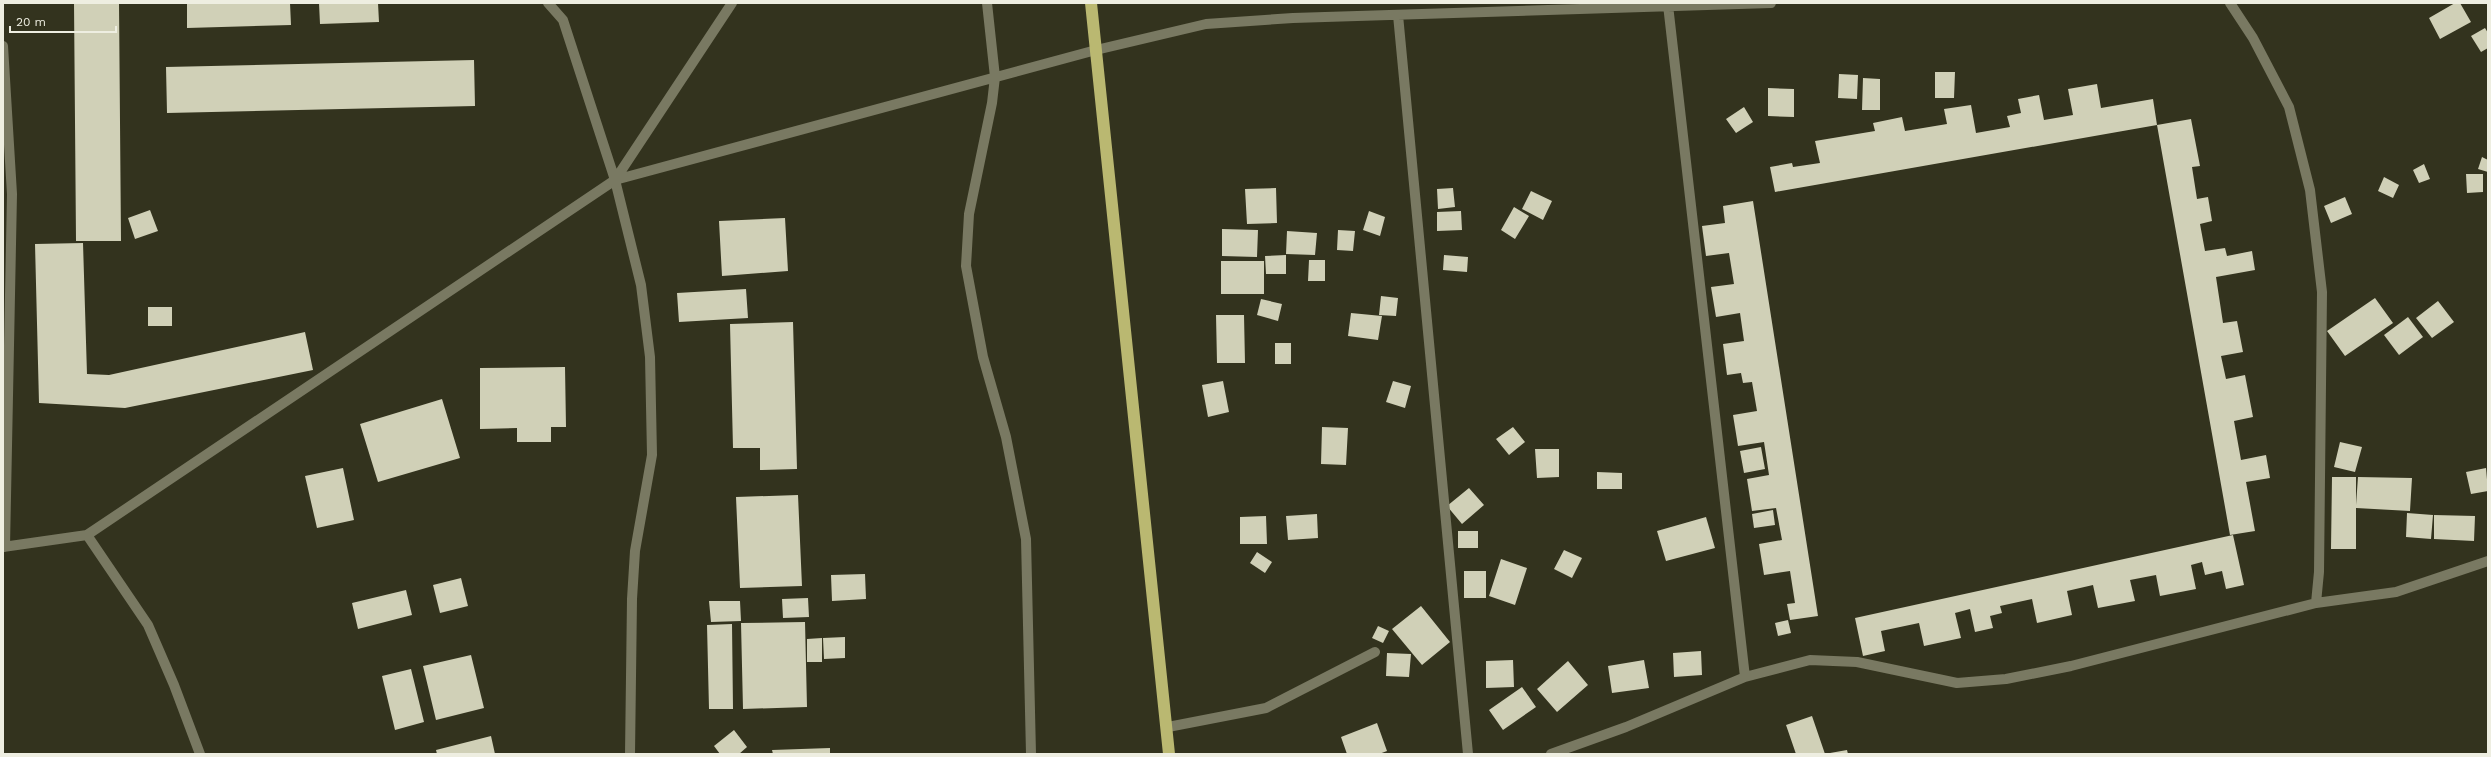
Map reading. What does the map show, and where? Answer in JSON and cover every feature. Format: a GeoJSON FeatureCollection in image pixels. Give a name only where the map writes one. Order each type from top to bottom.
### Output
{"type":"FeatureCollection","features":[{"type":"Feature","properties":{"kind":"highway"},"geometry":{"type":"LineString","coordinates":[[1091,3],[1170,754]]}},
{"type":"Feature","properties":{"kind":"street"},"geometry":{"type":"LineString","coordinates":[[548,3],[563,20],[615,180],[647,321],[652,409],[652,455],[635,551],[629,706],[630,754]]}},
{"type":"Feature","properties":{"kind":"street"},"geometry":{"type":"LineString","coordinates":[[615,180],[732,3]]}},
{"type":"Feature","properties":{"kind":"street"},"geometry":{"type":"LineString","coordinates":[[987,3],[995,78],[992,103],[969,214],[966,266],[983,357],[1006,437],[1026,539],[1031,754]]}},
{"type":"Feature","properties":{"kind":"street"},"geometry":{"type":"LineString","coordinates":[[3,46],[12,194],[4,547],[87,535],[615,180],[1096,50],[1206,24],[1293,18],[1668,5],[1771,3]]}},
{"type":"Feature","properties":{"kind":"street"},"geometry":{"type":"LineString","coordinates":[[2230,3],[2253,38],[2288,108],[2310,190],[2322,292],[2320,572],[2316,604]]}},
{"type":"Feature","properties":{"kind":"street"},"geometry":{"type":"LineString","coordinates":[[1668,5],[1745,677]]}},
{"type":"Feature","properties":{"kind":"street"},"geometry":{"type":"LineString","coordinates":[[1398,15],[1468,754]]}},
{"type":"Feature","properties":{"kind":"street"},"geometry":{"type":"LineString","coordinates":[[87,535],[148,625],[174,685],[200,754]]}},
{"type":"Feature","properties":{"kind":"street"},"geometry":{"type":"LineString","coordinates":[[1551,754],[1626,728],[1745,677],[1810,660],[1857,662],[1957,683],[2006,679],[2078,664],[2316,604],[2396,592],[2488,561]]}},
{"type":"Feature","properties":{"kind":"street"},"geometry":{"type":"LineString","coordinates":[[1168,727],[1266,708],[1375,652]]}},
{"type":"Feature","properties":{"kind":"building"},"geometry":{"type":"Polygon","coordinates":[[[74,3],[119,3],[121,241],[76,241],[74,3]]]}},
{"type":"Feature","properties":{"kind":"building"},"geometry":{"type":"Polygon","coordinates":[[[187,3],[290,3],[291,25],[187,28],[187,3]]]}},
{"type":"Feature","properties":{"kind":"building"},"geometry":{"type":"Polygon","coordinates":[[[319,3],[378,3],[379,22],[320,24],[319,3]]]}},
{"type":"Feature","properties":{"kind":"building"},"geometry":{"type":"Polygon","coordinates":[[[2455,3],[2460,3],[2471,22],[2440,39],[2429,18],[2455,3]]]}},
{"type":"Feature","properties":{"kind":"building"},"geometry":{"type":"Polygon","coordinates":[[[2485,28],[2488,33],[2488,48],[2481,52],[2471,36],[2485,28]]]}},
{"type":"Feature","properties":{"kind":"building"},"geometry":{"type":"Polygon","coordinates":[[[474,60],[475,106],[167,113],[166,67],[474,60]]]}},
{"type":"Feature","properties":{"kind":"building"},"geometry":{"type":"Polygon","coordinates":[[[1935,72],[1955,72],[1954,98],[1935,98],[1935,72]]]}},
{"type":"Feature","properties":{"kind":"building"},"geometry":{"type":"Polygon","coordinates":[[[1839,74],[1858,75],[1857,99],[1838,98],[1839,74]]]}},
{"type":"Feature","properties":{"kind":"building"},"geometry":{"type":"Polygon","coordinates":[[[1863,78],[1880,79],[1880,110],[1862,110],[1863,78]]]}},
{"type":"Feature","properties":{"kind":"building"},"geometry":{"type":"Polygon","coordinates":[[[2097,84],[2101,108],[2153,99],[2157,125],[1775,192],[1770,167],[1792,163],[1793,167],[1820,163],[1815,141],[1875,131],[1873,123],[1902,117],[1905,131],[1947,124],[1944,109],[1971,105],[1976,133],[2010,127],[2007,116],[2021,113],[2018,99],[2039,95],[2044,120],[2073,115],[2068,89],[2097,84]]]}},
{"type":"Feature","properties":{"kind":"building"},"geometry":{"type":"Polygon","coordinates":[[[1768,88],[1794,89],[1794,117],[1768,116],[1768,88]]]}},
{"type":"Feature","properties":{"kind":"building"},"geometry":{"type":"Polygon","coordinates":[[[1744,107],[1753,122],[1736,133],[1726,119],[1744,107]]]}},
{"type":"Feature","properties":{"kind":"building"},"geometry":{"type":"Polygon","coordinates":[[[2191,119],[2200,166],[2192,167],[2197,199],[2208,197],[2212,221],[2200,224],[2205,251],[2225,248],[2227,256],[2252,251],[2255,270],[2216,277],[2223,323],[2237,321],[2243,352],[2221,356],[2226,379],[2245,375],[2253,417],[2234,421],[2241,460],[2266,455],[2270,478],[2246,482],[2255,531],[2230,535],[2157,125],[2191,119]]]}},
{"type":"Feature","properties":{"kind":"building"},"geometry":{"type":"Polygon","coordinates":[[[2482,157],[2488,160],[2488,172],[2478,169],[2482,157]]]}},
{"type":"Feature","properties":{"kind":"building"},"geometry":{"type":"Polygon","coordinates":[[[2424,164],[2430,179],[2419,183],[2413,170],[2424,164]]]}},
{"type":"Feature","properties":{"kind":"building"},"geometry":{"type":"Polygon","coordinates":[[[2466,174],[2483,174],[2483,192],[2467,193],[2466,174]]]}},
{"type":"Feature","properties":{"kind":"building"},"geometry":{"type":"Polygon","coordinates":[[[2384,177],[2399,185],[2393,198],[2378,191],[2384,177]]]}},
{"type":"Feature","properties":{"kind":"building"},"geometry":{"type":"Polygon","coordinates":[[[1276,188],[1277,223],[1247,224],[1245,189],[1276,188]]]}},
{"type":"Feature","properties":{"kind":"building"},"geometry":{"type":"Polygon","coordinates":[[[1453,188],[1455,207],[1438,209],[1437,189],[1453,188]]]}},
{"type":"Feature","properties":{"kind":"building"},"geometry":{"type":"Polygon","coordinates":[[[1531,191],[1552,201],[1543,220],[1522,209],[1531,191]]]}},
{"type":"Feature","properties":{"kind":"building"},"geometry":{"type":"Polygon","coordinates":[[[2345,197],[2352,214],[2331,223],[2324,206],[2345,197]]]}},
{"type":"Feature","properties":{"kind":"building"},"geometry":{"type":"Polygon","coordinates":[[[1753,201],[1818,616],[1790,620],[1787,604],[1795,603],[1790,571],[1764,575],[1759,544],[1782,540],[1776,508],[1752,511],[1747,479],[1769,475],[1764,442],[1738,446],[1733,415],[1757,411],[1752,382],[1743,383],[1741,373],[1727,375],[1723,344],[1744,341],[1740,313],[1716,317],[1711,287],[1734,284],[1729,253],[1706,256],[1702,226],[1725,223],[1723,206],[1753,201]]]}},
{"type":"Feature","properties":{"kind":"building"},"geometry":{"type":"Polygon","coordinates":[[[1514,207],[1529,216],[1515,239],[1501,230],[1514,207]]]}},
{"type":"Feature","properties":{"kind":"building"},"geometry":{"type":"Polygon","coordinates":[[[150,210],[158,231],[135,239],[128,218],[150,210]]]}},
{"type":"Feature","properties":{"kind":"building"},"geometry":{"type":"Polygon","coordinates":[[[1369,211],[1385,217],[1380,236],[1363,230],[1369,211]]]}},
{"type":"Feature","properties":{"kind":"building"},"geometry":{"type":"Polygon","coordinates":[[[1461,211],[1462,230],[1437,231],[1437,212],[1461,211]]]}},
{"type":"Feature","properties":{"kind":"building"},"geometry":{"type":"Polygon","coordinates":[[[785,218],[788,271],[722,276],[719,221],[785,218]]]}},
{"type":"Feature","properties":{"kind":"building"},"geometry":{"type":"Polygon","coordinates":[[[1222,229],[1258,230],[1257,257],[1222,256],[1222,229]]]}},
{"type":"Feature","properties":{"kind":"building"},"geometry":{"type":"Polygon","coordinates":[[[1338,230],[1355,231],[1353,251],[1337,250],[1338,230]]]}},
{"type":"Feature","properties":{"kind":"building"},"geometry":{"type":"Polygon","coordinates":[[[1287,231],[1317,233],[1315,255],[1286,254],[1287,231]]]}},
{"type":"Feature","properties":{"kind":"building"},"geometry":{"type":"Polygon","coordinates":[[[83,243],[87,374],[109,375],[305,332],[313,370],[125,408],[39,403],[35,244],[83,243]]]}},
{"type":"Feature","properties":{"kind":"building"},"geometry":{"type":"Polygon","coordinates":[[[1286,255],[1286,274],[1266,274],[1265,256],[1286,255]]]}},
{"type":"Feature","properties":{"kind":"building"},"geometry":{"type":"Polygon","coordinates":[[[1444,255],[1468,257],[1467,272],[1443,270],[1444,255]]]}},
{"type":"Feature","properties":{"kind":"building"},"geometry":{"type":"Polygon","coordinates":[[[1309,260],[1325,260],[1325,281],[1308,281],[1309,260]]]}},
{"type":"Feature","properties":{"kind":"building"},"geometry":{"type":"Polygon","coordinates":[[[1221,261],[1264,261],[1264,294],[1221,294],[1221,261]]]}},
{"type":"Feature","properties":{"kind":"building"},"geometry":{"type":"Polygon","coordinates":[[[746,289],[748,318],[679,322],[677,293],[746,289]]]}},
{"type":"Feature","properties":{"kind":"building"},"geometry":{"type":"Polygon","coordinates":[[[1381,296],[1398,298],[1396,316],[1379,315],[1381,296]]]}},
{"type":"Feature","properties":{"kind":"building"},"geometry":{"type":"Polygon","coordinates":[[[2375,298],[2393,323],[2345,356],[2327,331],[2375,298]]]}},
{"type":"Feature","properties":{"kind":"building"},"geometry":{"type":"Polygon","coordinates":[[[1261,299],[1282,304],[1278,321],[1257,315],[1261,299]]]}},
{"type":"Feature","properties":{"kind":"building"},"geometry":{"type":"Polygon","coordinates":[[[2438,301],[2454,322],[2432,338],[2416,318],[2438,301]]]}},
{"type":"Feature","properties":{"kind":"building"},"geometry":{"type":"Polygon","coordinates":[[[148,307],[172,307],[172,326],[148,326],[148,307]]]}},
{"type":"Feature","properties":{"kind":"building"},"geometry":{"type":"Polygon","coordinates":[[[1351,313],[1382,316],[1378,340],[1348,336],[1351,313]]]}},
{"type":"Feature","properties":{"kind":"building"},"geometry":{"type":"Polygon","coordinates":[[[1216,315],[1244,315],[1245,363],[1217,363],[1216,315]]]}},
{"type":"Feature","properties":{"kind":"building"},"geometry":{"type":"Polygon","coordinates":[[[2408,317],[2423,337],[2399,355],[2384,335],[2408,317]]]}},
{"type":"Feature","properties":{"kind":"building"},"geometry":{"type":"Polygon","coordinates":[[[793,322],[797,469],[760,470],[760,448],[733,448],[730,324],[793,322]]]}},
{"type":"Feature","properties":{"kind":"building"},"geometry":{"type":"Polygon","coordinates":[[[1275,343],[1291,343],[1291,364],[1275,364],[1275,343]]]}},
{"type":"Feature","properties":{"kind":"building"},"geometry":{"type":"Polygon","coordinates":[[[565,367],[566,427],[551,427],[551,442],[517,442],[517,428],[480,429],[480,368],[565,367]]]}},
{"type":"Feature","properties":{"kind":"building"},"geometry":{"type":"Polygon","coordinates":[[[1223,381],[1229,412],[1208,417],[1202,385],[1223,381]]]}},
{"type":"Feature","properties":{"kind":"building"},"geometry":{"type":"Polygon","coordinates":[[[1393,381],[1411,386],[1405,408],[1386,402],[1393,381]]]}},
{"type":"Feature","properties":{"kind":"building"},"geometry":{"type":"Polygon","coordinates":[[[442,399],[460,458],[378,482],[360,424],[442,399]]]}},
{"type":"Feature","properties":{"kind":"building"},"geometry":{"type":"Polygon","coordinates":[[[1322,427],[1348,428],[1346,465],[1321,464],[1322,427]]]}},
{"type":"Feature","properties":{"kind":"building"},"geometry":{"type":"Polygon","coordinates":[[[1513,427],[1525,442],[1509,455],[1496,439],[1513,427]]]}},
{"type":"Feature","properties":{"kind":"building"},"geometry":{"type":"Polygon","coordinates":[[[2340,442],[2362,447],[2355,472],[2334,467],[2340,442]]]}},
{"type":"Feature","properties":{"kind":"building"},"geometry":{"type":"Polygon","coordinates":[[[1761,447],[1765,469],[1744,473],[1740,451],[1761,447]]]}},
{"type":"Feature","properties":{"kind":"building"},"geometry":{"type":"Polygon","coordinates":[[[1535,449],[1559,449],[1559,477],[1537,478],[1535,449]]]}},
{"type":"Feature","properties":{"kind":"building"},"geometry":{"type":"Polygon","coordinates":[[[343,468],[354,520],[317,528],[305,476],[343,468]]]}},
{"type":"Feature","properties":{"kind":"building"},"geometry":{"type":"Polygon","coordinates":[[[2486,468],[2488,491],[2471,494],[2466,472],[2486,468]]]}},
{"type":"Feature","properties":{"kind":"building"},"geometry":{"type":"Polygon","coordinates":[[[1597,472],[1622,473],[1622,489],[1597,489],[1597,472]]]}},
{"type":"Feature","properties":{"kind":"building"},"geometry":{"type":"Polygon","coordinates":[[[2332,477],[2356,477],[2356,505],[2358,477],[2412,478],[2410,511],[2356,508],[2356,549],[2331,549],[2332,477]]]}},
{"type":"Feature","properties":{"kind":"building"},"geometry":{"type":"Polygon","coordinates":[[[1469,488],[1484,505],[1462,524],[1447,506],[1469,488]]]}},
{"type":"Feature","properties":{"kind":"building"},"geometry":{"type":"Polygon","coordinates":[[[798,495],[802,586],[740,588],[736,497],[798,495]]]}},
{"type":"Feature","properties":{"kind":"building"},"geometry":{"type":"Polygon","coordinates":[[[1773,510],[1775,525],[1754,528],[1752,514],[1773,510]]]}},
{"type":"Feature","properties":{"kind":"building"},"geometry":{"type":"Polygon","coordinates":[[[2407,513],[2433,515],[2431,539],[2406,537],[2407,513]]]}},
{"type":"Feature","properties":{"kind":"building"},"geometry":{"type":"Polygon","coordinates":[[[1317,514],[1318,538],[1288,540],[1286,516],[1317,514]]]}},
{"type":"Feature","properties":{"kind":"building"},"geometry":{"type":"Polygon","coordinates":[[[2434,515],[2475,516],[2474,541],[2434,539],[2434,515]]]}},
{"type":"Feature","properties":{"kind":"building"},"geometry":{"type":"Polygon","coordinates":[[[1266,516],[1267,544],[1240,544],[1240,517],[1266,516]]]}},
{"type":"Feature","properties":{"kind":"building"},"geometry":{"type":"Polygon","coordinates":[[[1706,517],[1715,548],[1666,561],[1657,531],[1706,517]]]}},
{"type":"Feature","properties":{"kind":"building"},"geometry":{"type":"Polygon","coordinates":[[[1458,531],[1478,531],[1478,548],[1458,548],[1458,531]]]}},
{"type":"Feature","properties":{"kind":"building"},"geometry":{"type":"Polygon","coordinates":[[[2233,535],[2244,585],[2226,589],[2222,571],[2205,575],[2202,562],[2191,565],[2196,589],[2160,596],[2156,575],[2130,580],[2135,601],[2098,608],[2093,585],[2067,591],[2072,615],[2037,623],[2032,599],[2000,606],[2002,613],[1990,616],[1993,628],[1975,632],[1970,609],[1955,613],[1961,638],[1924,646],[1919,623],[1881,631],[1885,651],[1863,656],[1855,618],[2233,535]]]}},
{"type":"Feature","properties":{"kind":"building"},"geometry":{"type":"Polygon","coordinates":[[[1564,550],[1582,558],[1572,578],[1554,569],[1564,550]]]}},
{"type":"Feature","properties":{"kind":"building"},"geometry":{"type":"Polygon","coordinates":[[[1257,552],[1272,562],[1265,573],[1250,563],[1257,552]]]}},
{"type":"Feature","properties":{"kind":"building"},"geometry":{"type":"Polygon","coordinates":[[[1501,559],[1527,568],[1515,605],[1489,596],[1501,559]]]}},
{"type":"Feature","properties":{"kind":"building"},"geometry":{"type":"Polygon","coordinates":[[[1464,571],[1486,571],[1486,598],[1464,598],[1464,571]]]}},
{"type":"Feature","properties":{"kind":"building"},"geometry":{"type":"Polygon","coordinates":[[[865,574],[866,599],[832,601],[831,575],[865,574]]]}},
{"type":"Feature","properties":{"kind":"building"},"geometry":{"type":"Polygon","coordinates":[[[461,578],[468,606],[440,613],[433,585],[461,578]]]}},
{"type":"Feature","properties":{"kind":"building"},"geometry":{"type":"Polygon","coordinates":[[[406,590],[412,615],[358,629],[352,603],[406,590]]]}},
{"type":"Feature","properties":{"kind":"building"},"geometry":{"type":"Polygon","coordinates":[[[808,598],[809,617],[783,618],[782,599],[808,598]]]}},
{"type":"Feature","properties":{"kind":"building"},"geometry":{"type":"Polygon","coordinates":[[[709,601],[740,601],[741,621],[711,622],[709,601]]]}},
{"type":"Feature","properties":{"kind":"building"},"geometry":{"type":"Polygon","coordinates":[[[1421,606],[1450,642],[1422,665],[1392,629],[1421,606]]]}},
{"type":"Feature","properties":{"kind":"building"},"geometry":{"type":"Polygon","coordinates":[[[1788,620],[1791,633],[1778,636],[1775,623],[1788,620]]]}},
{"type":"Feature","properties":{"kind":"building"},"geometry":{"type":"Polygon","coordinates":[[[805,622],[807,707],[743,709],[741,623],[805,622]]]}},
{"type":"Feature","properties":{"kind":"building"},"geometry":{"type":"Polygon","coordinates":[[[732,624],[733,709],[709,709],[707,625],[732,624]]]}},
{"type":"Feature","properties":{"kind":"building"},"geometry":{"type":"Polygon","coordinates":[[[1378,626],[1389,631],[1383,643],[1372,638],[1378,626]]]}},
{"type":"Feature","properties":{"kind":"building"},"geometry":{"type":"Polygon","coordinates":[[[845,637],[845,658],[824,659],[823,638],[845,637]]]}},
{"type":"Feature","properties":{"kind":"building"},"geometry":{"type":"Polygon","coordinates":[[[822,638],[822,662],[807,662],[807,639],[822,638]]]}},
{"type":"Feature","properties":{"kind":"building"},"geometry":{"type":"Polygon","coordinates":[[[1701,651],[1702,675],[1674,677],[1673,653],[1701,651]]]}},
{"type":"Feature","properties":{"kind":"building"},"geometry":{"type":"Polygon","coordinates":[[[1387,653],[1411,654],[1409,677],[1386,676],[1387,653]]]}},
{"type":"Feature","properties":{"kind":"building"},"geometry":{"type":"Polygon","coordinates":[[[471,655],[484,708],[436,720],[423,666],[471,655]]]}},
{"type":"Feature","properties":{"kind":"building"},"geometry":{"type":"Polygon","coordinates":[[[1513,660],[1514,687],[1486,688],[1486,661],[1513,660]]]}},
{"type":"Feature","properties":{"kind":"building"},"geometry":{"type":"Polygon","coordinates":[[[1644,660],[1649,688],[1612,693],[1608,666],[1644,660]]]}},
{"type":"Feature","properties":{"kind":"building"},"geometry":{"type":"Polygon","coordinates":[[[1568,661],[1588,685],[1557,712],[1537,689],[1568,661]]]}},
{"type":"Feature","properties":{"kind":"building"},"geometry":{"type":"Polygon","coordinates":[[[411,669],[424,722],[395,730],[382,676],[411,669]]]}},
{"type":"Feature","properties":{"kind":"building"},"geometry":{"type":"Polygon","coordinates":[[[1522,687],[1536,707],[1503,730],[1489,710],[1522,687]]]}},
{"type":"Feature","properties":{"kind":"building"},"geometry":{"type":"Polygon","coordinates":[[[1812,716],[1825,754],[1796,754],[1786,725],[1812,716]]]}},
{"type":"Feature","properties":{"kind":"building"},"geometry":{"type":"Polygon","coordinates":[[[1377,723],[1387,751],[1379,754],[1347,754],[1341,737],[1377,723]]]}},
{"type":"Feature","properties":{"kind":"building"},"geometry":{"type":"Polygon","coordinates":[[[734,730],[747,747],[739,754],[720,754],[714,746],[734,730]]]}},
{"type":"Feature","properties":{"kind":"building"},"geometry":{"type":"Polygon","coordinates":[[[491,736],[495,754],[437,754],[436,750],[491,736]]]}},
{"type":"Feature","properties":{"kind":"building"},"geometry":{"type":"Polygon","coordinates":[[[830,748],[830,754],[773,754],[772,750],[830,748]]]}},
{"type":"Feature","properties":{"kind":"building"},"geometry":{"type":"Polygon","coordinates":[[[1847,750],[1848,754],[1830,754],[1830,753],[1847,750]]]}}]}
